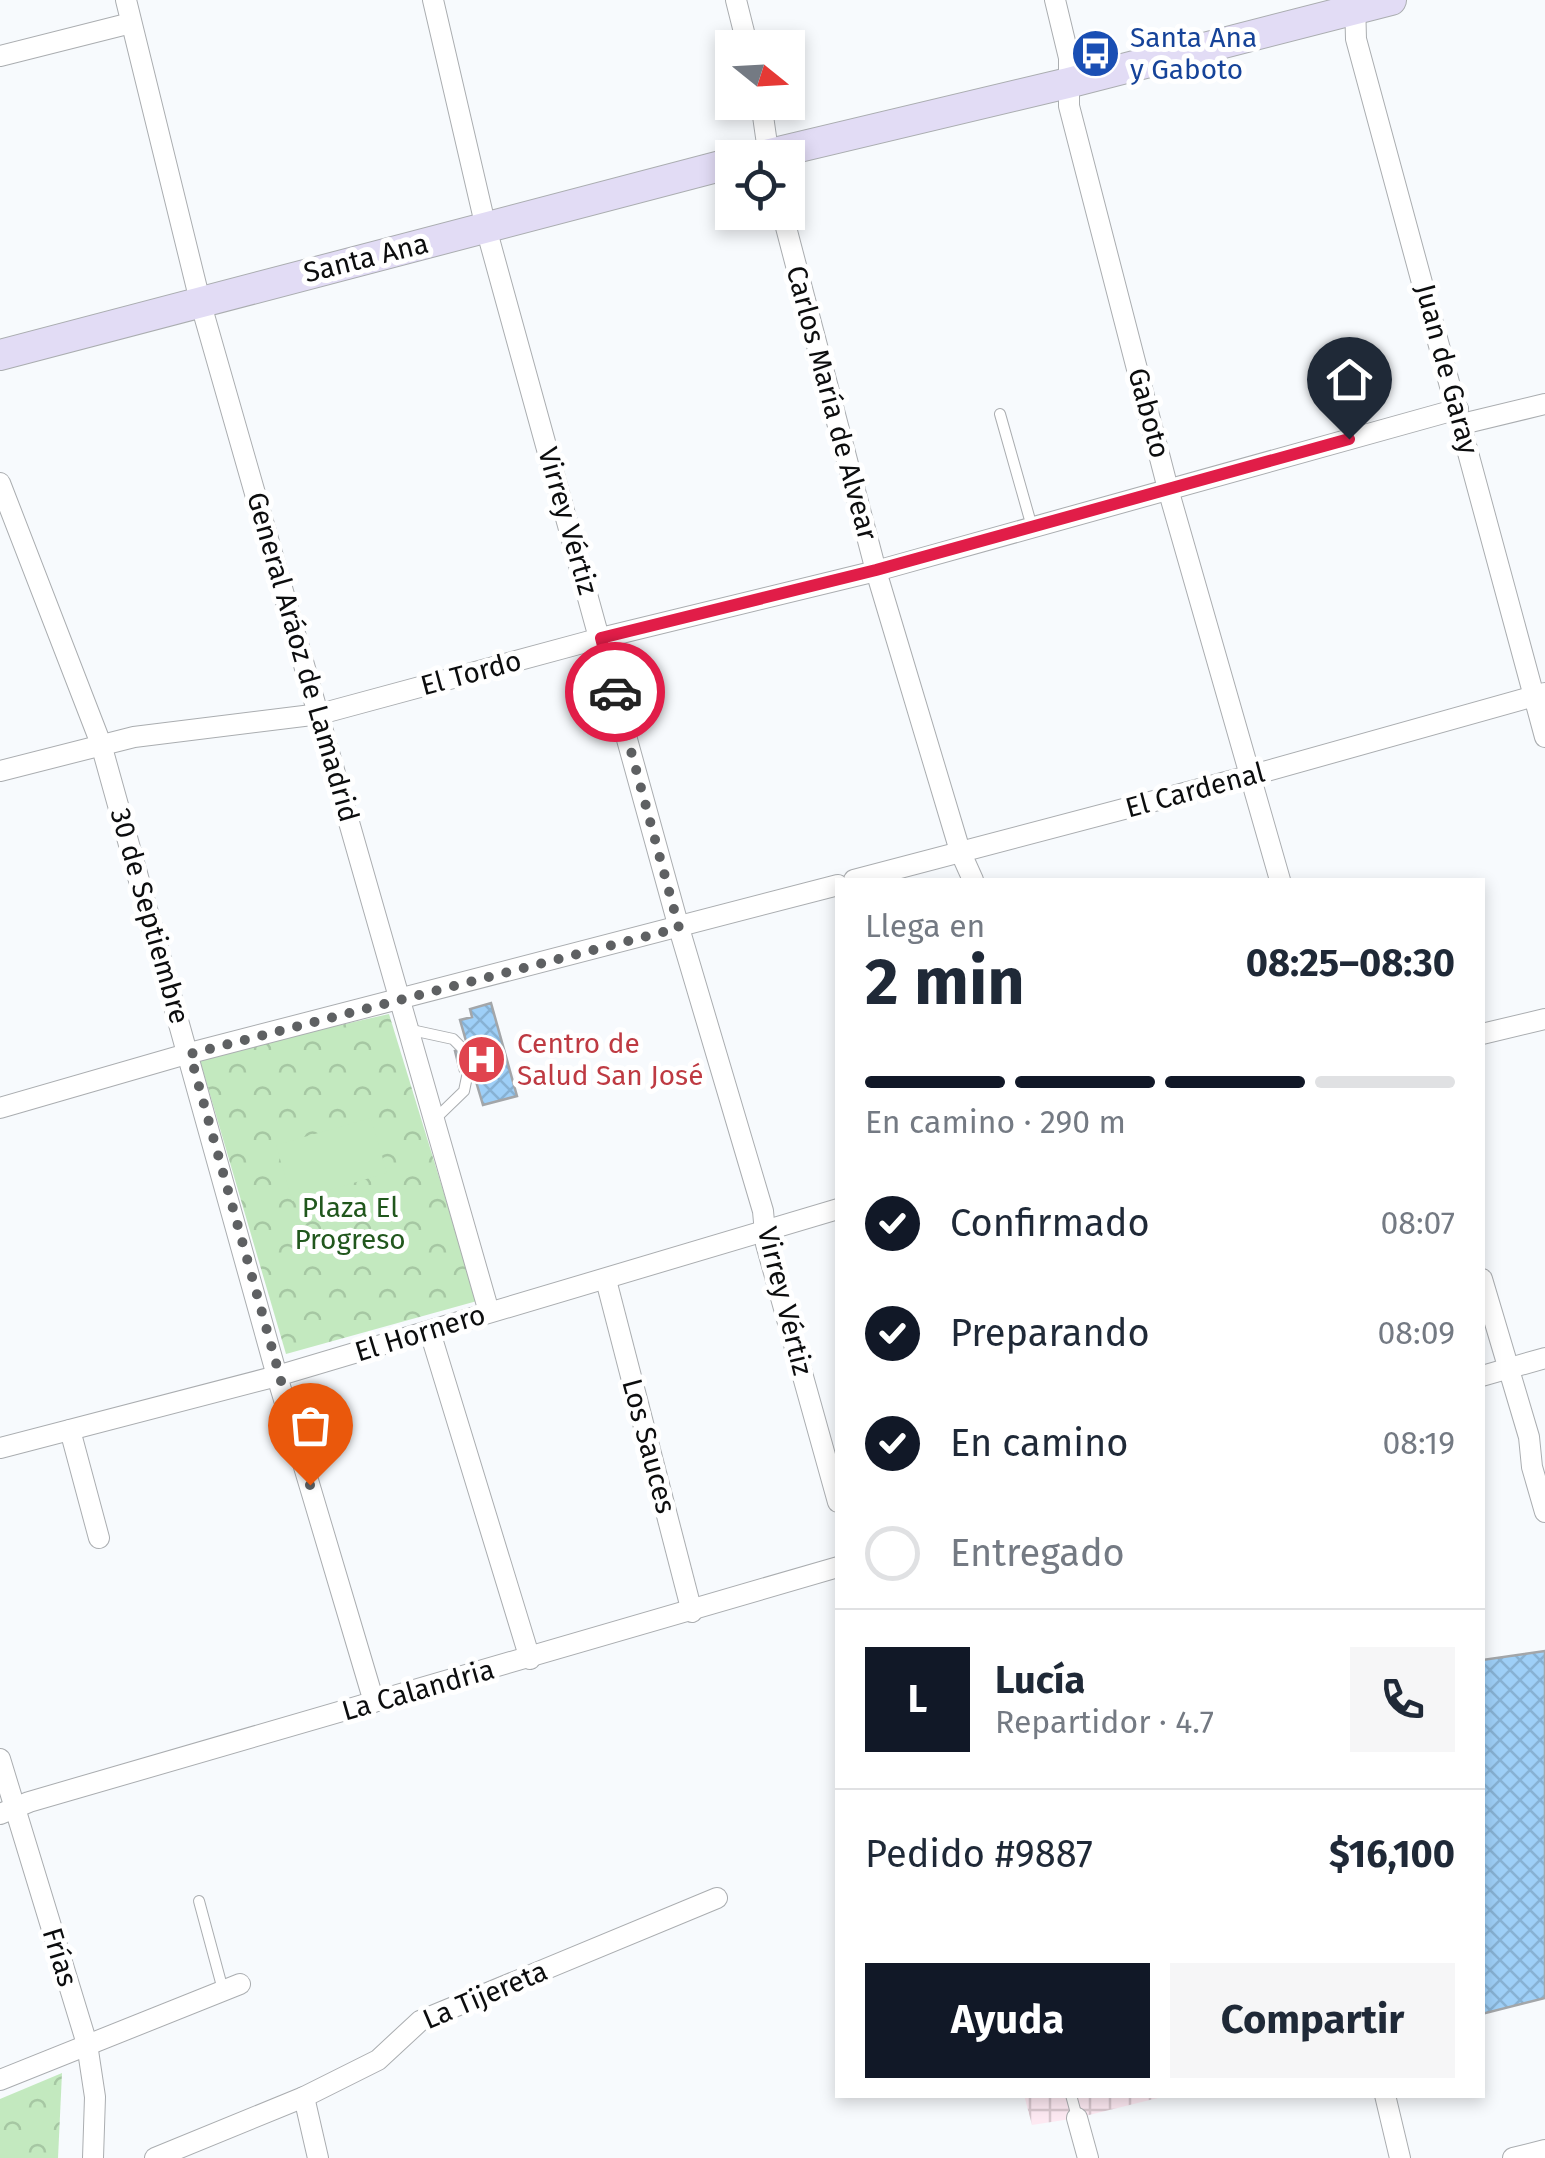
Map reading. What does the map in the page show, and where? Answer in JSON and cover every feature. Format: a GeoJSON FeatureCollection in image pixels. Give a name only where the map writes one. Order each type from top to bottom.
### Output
{"type":"FeatureCollection","features":[{"type":"Feature","properties":{"kind":"street","name":"General Aráoz de Lamadrid"},"geometry":{"type":"LineString","coordinates":[[126,0],[200,301],[489,1312]]}},
{"type":"Feature","properties":{"kind":"street","name":"Virrey Vértiz"},"geometry":{"type":"LineString","coordinates":[[432,0],[486,228],[679,928],[763,1211],[766,1244],[835,1491]]}},
{"type":"Feature","properties":{"kind":"street"},"geometry":{"type":"LineString","coordinates":[[736,0],[744,30]]}},
{"type":"Feature","properties":{"kind":"street","name":"Gaboto"},"geometry":{"type":"LineString","coordinates":[[1055,0],[1069,58],[1069,106],[1168,489],[1279,878]]}},
{"type":"Feature","properties":{"kind":"street"},"geometry":{"type":"LineString","coordinates":[[805,146],[1068,83],[1355,5],[1392,0]]}},
{"type":"Feature","properties":{"kind":"street","name":"Juan de Garay"},"geometry":{"type":"LineString","coordinates":[[1355,5],[1356,39],[1540,694],[1545,737]]}},
{"type":"Feature","properties":{"kind":"street"},"geometry":{"type":"LineString","coordinates":[[0,56],[131,23]]}},
{"type":"Feature","properties":{"kind":"street","name":"Santa Ana"},"geometry":{"type":"LineString","coordinates":[[0,355],[715,167]]}},
{"type":"Feature","properties":{"kind":"street","name":"Carlos María de Alvear"},"geometry":{"type":"LineString","coordinates":[[787,230],[876,570],[971,878]]}},
{"type":"Feature","properties":{"kind":"street","name":"El Tordo"},"geometry":{"type":"LineString","coordinates":[[0,771],[134,737],[320,714],[601,638],[876,570],[1168,489],[1460,416],[1545,404]]}},
{"type":"Feature","properties":{"kind":"street","name":"30 de Septiembre"},"geometry":{"type":"LineString","coordinates":[[0,484],[101,744],[374,1702]]}},
{"type":"Feature","properties":{"kind":"street","name":"El Cardenal"},"geometry":{"type":"LineString","coordinates":[[861,878],[1540,694]]}},
{"type":"Feature","properties":{"kind":"street"},"geometry":{"type":"LineString","coordinates":[[0,1108],[190,1054],[835,885]]}},
{"type":"Feature","properties":{"kind":"street"},"geometry":{"type":"LineString","coordinates":[[1485,1033],[1545,1019]]}},
{"type":"Feature","properties":{"kind":"street","name":"El Hornero"},"geometry":{"type":"LineString","coordinates":[[0,1448],[278,1376],[835,1210]]}},
{"type":"Feature","properties":{"kind":"street","name":"Los Sauces"},"geometry":{"type":"LineString","coordinates":[[606,1280],[692,1612]]}},
{"type":"Feature","properties":{"kind":"street"},"geometry":{"type":"LineString","coordinates":[[1485,1290],[1524,1418],[1532,1468],[1545,1512]]}},
{"type":"Feature","properties":{"kind":"street"},"geometry":{"type":"LineString","coordinates":[[430,1332],[530,1659]]}},
{"type":"Feature","properties":{"kind":"street"},"geometry":{"type":"LineString","coordinates":[[1485,1375],[1545,1358]]}},
{"type":"Feature","properties":{"kind":"street"},"geometry":{"type":"LineString","coordinates":[[70,1430],[99,1538]]}},
{"type":"Feature","properties":{"kind":"street","name":"La Calandria"},"geometry":{"type":"LineString","coordinates":[[7,1811],[835,1568]]}},
{"type":"Feature","properties":{"kind":"street","name":"Frías"},"geometry":{"type":"LineString","coordinates":[[0,1760],[7,1811],[87,2044],[95,2096],[93,2158]]}},
{"type":"Feature","properties":{"kind":"street","name":"La Tijereta"},"geometry":{"type":"LineString","coordinates":[[155,2158],[304,2098],[378,2060],[420,2021],[717,1898]]}},
{"type":"Feature","properties":{"kind":"street"},"geometry":{"type":"LineString","coordinates":[[0,2080],[232,1988]]}},
{"type":"Feature","properties":{"kind":"street"},"geometry":{"type":"LineString","coordinates":[[304,2098],[318,2158]]}},
{"type":"Feature","properties":{"kind":"street"},"geometry":{"type":"LineString","coordinates":[[1386,2098],[1400,2158]]}},
{"type":"Feature","properties":{"kind":"street"},"geometry":{"type":"LineString","coordinates":[[1077,2118],[1088,2158]]}},
{"type":"Feature","properties":{"kind":"street"},"geometry":{"type":"LineString","coordinates":[[1513,2158],[1545,2150]]}},
{"type":"Feature","properties":{"kind":"lane"},"geometry":{"type":"LineString","coordinates":[[1000,414],[1032,527]]}},
{"type":"Feature","properties":{"kind":"lane"},"geometry":{"type":"LineString","coordinates":[[406,1029],[446,1036],[462,1048],[467,1083],[433,1122]]}},
{"type":"Feature","properties":{"kind":"lane"},"geometry":{"type":"LineString","coordinates":[[199,1901],[232,1988]]}},
{"type":"Feature","properties":{"kind":"lane"},"geometry":{"type":"LineString","coordinates":[[1073,2098],[1077,2118]]}},
{"type":"Feature","properties":{"kind":"shaded area"},"geometry":{"type":"Polygon","coordinates":[[[1025,2098],[1158,2098],[1077,2118],[1032,2125],[1025,2098]]]}},
{"type":"Feature","properties":{"kind":"green space","name":"Plaza El Progreso"},"geometry":{"type":"Polygon","coordinates":[[[389,1014],[477,1301],[286,1354],[199,1057],[389,1014]]]}},
{"type":"Feature","properties":{"kind":"green space"},"geometry":{"type":"Polygon","coordinates":[[[371,1118],[387,1173],[292,1201],[276,1145],[371,1118]]]}},
{"type":"Feature","properties":{"kind":"green space"},"geometry":{"type":"Polygon","coordinates":[[[62,2073],[58,2158],[0,2158],[0,2099],[62,2073]]]}},
{"type":"Feature","properties":{"kind":"building","name":"Centro de Salud San José"},"geometry":{"type":"Polygon","coordinates":[[[491,1003],[517,1096],[483,1105],[472,1068],[460,1071],[455,1051],[468,1048],[460,1020],[472,1017],[470,1009],[491,1003]]]}},
{"type":"Feature","properties":{"kind":"building"},"geometry":{"type":"Polygon","coordinates":[[[1545,1651],[1545,1998],[1485,2013],[1485,1660],[1545,1651]]]}},
{"type":"Feature","properties":{"kind":"way so far"},"geometry":{"type":"LineString","coordinates":[[310,1485],[190,1054],[679,928],[615,692]]}},
{"type":"Feature","properties":{"kind":"place","name":"Santa Ana y Gaboto"},"geometry":{"type":"Point","coordinates":[1095,53]}},
{"type":"Feature","properties":{"kind":"place","name":"Centro de Salud San José"},"geometry":{"type":"Point","coordinates":[482,1059]}},
{"type":"Feature","properties":{"kind":"route"},"geometry":{"type":"LineString","coordinates":[[615,692],[601,638],[876,570],[1349,439]]}}]}
